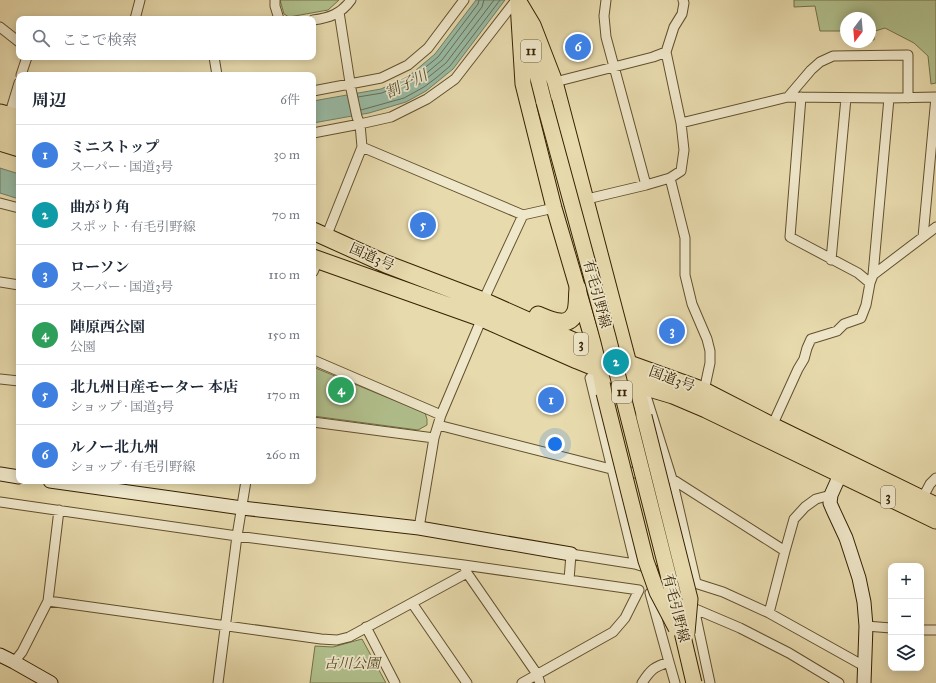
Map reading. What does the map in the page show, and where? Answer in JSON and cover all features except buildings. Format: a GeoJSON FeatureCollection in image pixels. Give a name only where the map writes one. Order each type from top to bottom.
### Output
{"type":"FeatureCollection","features":[{"type":"Feature","properties":{"kind":"highway"},"geometry":{"type":"LineString","coordinates":[[7,118],[16,128]]}},
{"type":"Feature","properties":{"kind":"highway"},"geometry":{"type":"LineString","coordinates":[[0,142],[16,147]]}},
{"type":"Feature","properties":{"kind":"highway","name":"国道3号"},"geometry":{"type":"LineString","coordinates":[[317,234],[386,264],[483,301],[596,351],[704,391],[772,426],[936,520]]}},
{"type":"Feature","properties":{"kind":"highway","name":"国道3号"},"geometry":{"type":"LineString","coordinates":[[316,263],[482,318],[577,360],[636,384],[706,409],[929,503]]}},
{"type":"Feature","properties":{"kind":"highway"},"geometry":{"type":"LineString","coordinates":[[483,301],[522,310],[554,321],[565,322],[573,317],[576,310],[578,289]]}},
{"type":"Feature","properties":{"kind":"main road"},"geometry":{"type":"LineString","coordinates":[[517,0],[533,25],[555,82],[587,199],[629,364],[636,384],[690,599],[686,646]]}},
{"type":"Feature","properties":{"kind":"main road"},"geometry":{"type":"LineString","coordinates":[[517,0],[523,84],[554,208],[596,351],[604,393],[646,561],[657,592],[686,646]]}},
{"type":"Feature","properties":{"kind":"main road","name":"有毛引野線"},"geometry":{"type":"LineString","coordinates":[[517,0],[610,345],[694,683]]}},
{"type":"Feature","properties":{"kind":"street"},"geometry":{"type":"LineString","coordinates":[[136,16],[140,0]]}},
{"type":"Feature","properties":{"kind":"street"},"geometry":{"type":"LineString","coordinates":[[275,0],[279,16]]}},
{"type":"Feature","properties":{"kind":"street"},"geometry":{"type":"LineString","coordinates":[[316,20],[326,18],[339,12],[351,0]]}},
{"type":"Feature","properties":{"kind":"street"},"geometry":{"type":"LineString","coordinates":[[316,90],[351,86],[381,78],[408,66],[428,48],[464,0]]}},
{"type":"Feature","properties":{"kind":"street"},"geometry":{"type":"LineString","coordinates":[[316,132],[358,121],[392,117],[427,99],[455,79],[517,0]]}},
{"type":"Feature","properties":{"kind":"street"},"geometry":{"type":"LineString","coordinates":[[606,0],[604,16],[606,38],[646,185]]}},
{"type":"Feature","properties":{"kind":"street"},"geometry":{"type":"LineString","coordinates":[[587,199],[670,178],[681,171],[684,150],[681,123],[666,52],[674,27],[682,14],[684,0]]}},
{"type":"Feature","properties":{"kind":"street"},"geometry":{"type":"LineString","coordinates":[[317,234],[362,147],[339,12]]}},
{"type":"Feature","properties":{"kind":"street"},"geometry":{"type":"LineString","coordinates":[[0,26],[16,39]]}},
{"type":"Feature","properties":{"kind":"street"},"geometry":{"type":"LineString","coordinates":[[555,82],[653,57],[666,52]]}},
{"type":"Feature","properties":{"kind":"street"},"geometry":{"type":"LineString","coordinates":[[788,97],[811,70],[820,62],[833,56],[908,54],[908,98]]}},
{"type":"Feature","properties":{"kind":"street"},"geometry":{"type":"LineString","coordinates":[[22,72],[26,60]]}},
{"type":"Feature","properties":{"kind":"street"},"geometry":{"type":"LineString","coordinates":[[214,60],[216,72]]}},
{"type":"Feature","properties":{"kind":"street"},"geometry":{"type":"LineString","coordinates":[[7,118],[16,92]]}},
{"type":"Feature","properties":{"kind":"street"},"geometry":{"type":"LineString","coordinates":[[681,123],[788,97],[936,97],[924,237]]}},
{"type":"Feature","properties":{"kind":"street"},"geometry":{"type":"LineString","coordinates":[[801,97],[790,237],[831,260],[871,279]]}},
{"type":"Feature","properties":{"kind":"street"},"geometry":{"type":"LineString","coordinates":[[831,260],[846,98]]}},
{"type":"Feature","properties":{"kind":"street"},"geometry":{"type":"LineString","coordinates":[[772,426],[798,369],[804,360],[811,339],[837,331],[844,324],[861,318],[866,305],[871,279],[889,98]]}},
{"type":"Feature","properties":{"kind":"street"},"geometry":{"type":"LineString","coordinates":[[362,147],[523,215],[554,208]]}},
{"type":"Feature","properties":{"kind":"street"},"geometry":{"type":"LineString","coordinates":[[670,178],[685,238],[685,275],[692,304],[708,339],[710,351],[710,363],[704,391]]}},
{"type":"Feature","properties":{"kind":"street"},"geometry":{"type":"LineString","coordinates":[[0,203],[16,207]]}},
{"type":"Feature","properties":{"kind":"street"},"geometry":{"type":"LineString","coordinates":[[483,301],[523,215]]}},
{"type":"Feature","properties":{"kind":"street"},"geometry":{"type":"LineString","coordinates":[[871,279],[936,227]]}},
{"type":"Feature","properties":{"kind":"street"},"geometry":{"type":"LineString","coordinates":[[0,282],[16,285]]}},
{"type":"Feature","properties":{"kind":"street"},"geometry":{"type":"LineString","coordinates":[[419,528],[434,438],[441,415],[482,318]]}},
{"type":"Feature","properties":{"kind":"street"},"geometry":{"type":"LineString","coordinates":[[316,361],[441,415]]}},
{"type":"Feature","properties":{"kind":"street"},"geometry":{"type":"LineString","coordinates":[[600,369],[590,378],[635,564]]}},
{"type":"Feature","properties":{"kind":"street"},"geometry":{"type":"LineString","coordinates":[[0,379],[16,381]]}},
{"type":"Feature","properties":{"kind":"street"},"geometry":{"type":"LineString","coordinates":[[636,384],[647,399],[672,479],[696,583]]}},
{"type":"Feature","properties":{"kind":"street"},"geometry":{"type":"LineString","coordinates":[[316,422],[434,438]]}},
{"type":"Feature","properties":{"kind":"street"},"geometry":{"type":"LineString","coordinates":[[438,425],[611,469],[672,479],[785,551]]}},
{"type":"Feature","properties":{"kind":"street"},"geometry":{"type":"LineString","coordinates":[[843,468],[831,495],[830,503],[846,538],[859,578],[864,602],[866,626],[864,666],[866,682]]}},
{"type":"Feature","properties":{"kind":"street"},"geometry":{"type":"LineString","coordinates":[[0,474],[16,477]]}},
{"type":"Feature","properties":{"kind":"street"},"geometry":{"type":"LineString","coordinates":[[929,503],[930,484],[936,478]]}},
{"type":"Feature","properties":{"kind":"street"},"geometry":{"type":"LineString","coordinates":[[79,484],[242,508],[419,528],[635,564],[723,592],[769,613],[864,666]]}},
{"type":"Feature","properties":{"kind":"street"},"geometry":{"type":"LineString","coordinates":[[218,683],[237,536],[246,484]]}},
{"type":"Feature","properties":{"kind":"street"},"geometry":{"type":"LineString","coordinates":[[769,613],[794,519],[804,507],[816,499],[831,495]]}},
{"type":"Feature","properties":{"kind":"street"},"geometry":{"type":"LineString","coordinates":[[0,502],[465,569],[569,580],[650,592],[694,608],[740,628],[789,653],[839,683]]}},
{"type":"Feature","properties":{"kind":"street"},"geometry":{"type":"LineString","coordinates":[[14,662],[22,652],[48,601],[59,510]]}},
{"type":"Feature","properties":{"kind":"street"},"geometry":{"type":"LineString","coordinates":[[569,580],[571,554]]}},
{"type":"Feature","properties":{"kind":"street"},"geometry":{"type":"LineString","coordinates":[[48,601],[337,640],[349,637],[412,603],[465,569]]}},
{"type":"Feature","properties":{"kind":"street"},"geometry":{"type":"LineString","coordinates":[[465,569],[538,679]]}},
{"type":"Feature","properties":{"kind":"street"},"geometry":{"type":"LineString","coordinates":[[522,683],[538,679],[613,632],[625,618],[639,590]]}},
{"type":"Feature","properties":{"kind":"street"},"geometry":{"type":"LineString","coordinates":[[650,592],[675,683]]}},
{"type":"Feature","properties":{"kind":"street"},"geometry":{"type":"LineString","coordinates":[[412,603],[467,683]]}},
{"type":"Feature","properties":{"kind":"street"},"geometry":{"type":"LineString","coordinates":[[694,608],[710,683]]}},
{"type":"Feature","properties":{"kind":"street"},"geometry":{"type":"LineString","coordinates":[[866,626],[888,628]]}},
{"type":"Feature","properties":{"kind":"street"},"geometry":{"type":"LineString","coordinates":[[366,627],[395,683]]}},
{"type":"Feature","properties":{"kind":"street"},"geometry":{"type":"LineString","coordinates":[[924,630],[936,630]]}},
{"type":"Feature","properties":{"kind":"street"},"geometry":{"type":"LineString","coordinates":[[0,655],[51,683]]}},
{"type":"Feature","properties":{"kind":"street"},"geometry":{"type":"LineString","coordinates":[[642,683],[655,667],[670,662]]}},
{"type":"Feature","properties":{"kind":"green space"},"geometry":{"type":"Polygon","coordinates":[[[280,0],[339,0],[328,10],[295,16],[287,16],[284,14],[280,0]]]}},
{"type":"Feature","properties":{"kind":"green space"},"geometry":{"type":"Polygon","coordinates":[[[794,0],[936,0],[936,83],[931,84],[928,56],[914,43],[885,28],[876,31],[876,12],[840,12],[840,31],[820,31],[815,6],[794,7],[794,0]]]}},
{"type":"Feature","properties":{"kind":"green space"},"geometry":{"type":"Polygon","coordinates":[[[316,368],[425,413],[427,425],[418,430],[316,416],[316,368]]]}},
{"type":"Feature","properties":{"kind":"green space","name":"古川公園"},"geometry":{"type":"Polygon","coordinates":[[[362,639],[386,683],[310,683],[315,646],[333,647],[362,639]]]}},
{"type":"Feature","properties":{"kind":"water","name":"割子川"},"geometry":{"type":"Polygon","coordinates":[[[476,0],[505,0],[453,69],[426,91],[406,102],[369,113],[316,122],[316,100],[381,89],[409,76],[435,54],[476,0]]]}},
{"type":"Feature","properties":{"kind":"water"},"geometry":{"type":"Polygon","coordinates":[[[0,168],[16,173],[16,198],[0,193],[0,168]]]}},
{"type":"Feature","properties":{"kind":"place","name":"ルノー北九州"},"geometry":{"type":"Point","coordinates":[578,47]}},
{"type":"Feature","properties":{"kind":"place","name":"北九州日産モーター 本店"},"geometry":{"type":"Point","coordinates":[423,225]}},
{"type":"Feature","properties":{"kind":"place","name":"ローソン"},"geometry":{"type":"Point","coordinates":[672,331]}},
{"type":"Feature","properties":{"kind":"place","name":"曲がり角"},"geometry":{"type":"Point","coordinates":[616,362]}},
{"type":"Feature","properties":{"kind":"place","name":"陣原西公園"},"geometry":{"type":"Point","coordinates":[341,390]}},
{"type":"Feature","properties":{"kind":"place","name":"ミニストップ"},"geometry":{"type":"Point","coordinates":[551,400]}}]}
